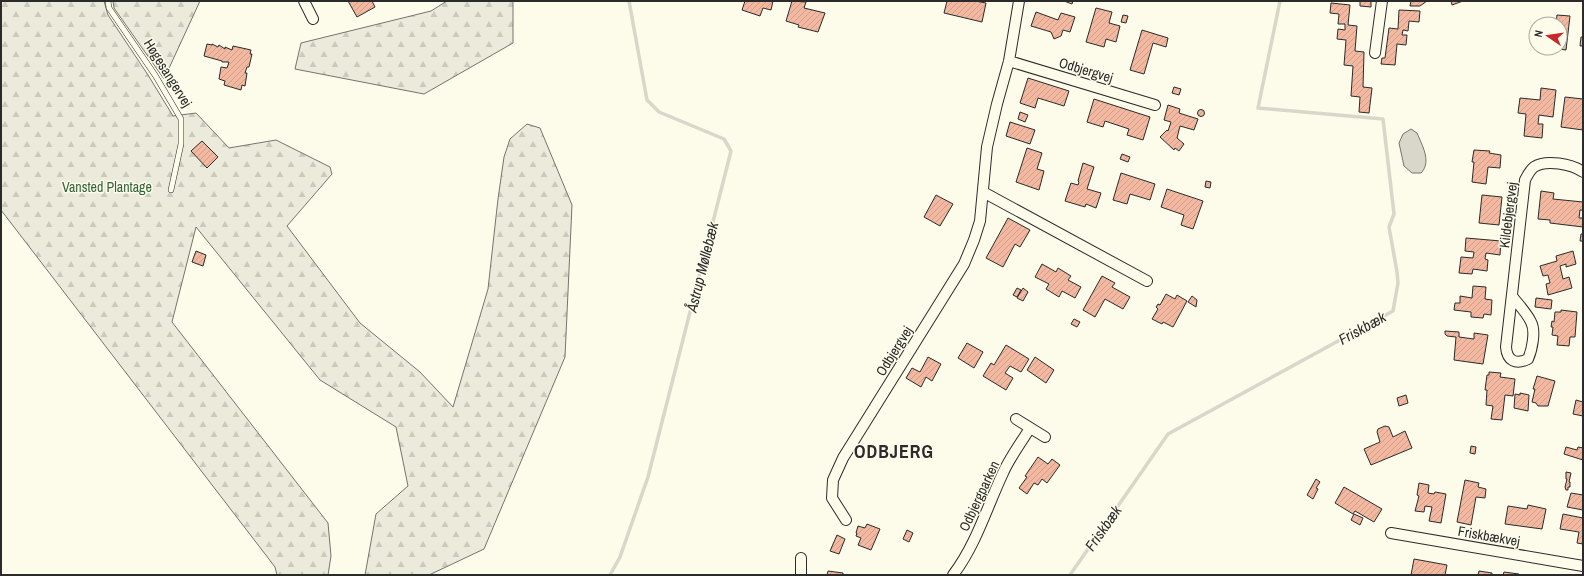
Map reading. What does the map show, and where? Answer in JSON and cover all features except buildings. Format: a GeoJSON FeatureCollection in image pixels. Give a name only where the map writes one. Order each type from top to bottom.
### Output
{"type":"FeatureCollection","features":[{"type":"Feature","properties":{"kind":"street"},"geometry":{"type":"LineString","coordinates":[[304,1],[313,19]]}},
{"type":"Feature","properties":{"kind":"street","name":"Odbjergvej"},"geometry":{"type":"LineString","coordinates":[[846,520],[832,498],[833,480],[843,458],[964,264],[974,240],[980,221],[987,147],[1009,61],[1019,1]]}},
{"type":"Feature","properties":{"kind":"street"},"geometry":{"type":"LineString","coordinates":[[1375,53],[1382,1]]}},
{"type":"Feature","properties":{"kind":"street","name":"Odbjergvej"},"geometry":{"type":"LineString","coordinates":[[1009,61],[1155,105]]}},
{"type":"Feature","properties":{"kind":"street","name":"Kildebjergvej"},"geometry":{"type":"LineString","coordinates":[[1512,296],[1531,321],[1533,327],[1531,352],[1528,359],[1523,362],[1513,361],[1507,354],[1512,296],[1525,180],[1533,168],[1543,163],[1572,166],[1583,172]]}},
{"type":"Feature","properties":{"kind":"street"},"geometry":{"type":"LineString","coordinates":[[983,192],[1147,281]]}},
{"type":"Feature","properties":{"kind":"street"},"geometry":{"type":"LineString","coordinates":[[1016,419],[1045,437]]}},
{"type":"Feature","properties":{"kind":"street","name":"Odbjergparken"},"geometry":{"type":"LineString","coordinates":[[952,575],[958,568],[982,525],[1004,472],[1030,428]]}},
{"type":"Feature","properties":{"kind":"street","name":"Friskbækvej"},"geometry":{"type":"LineString","coordinates":[[1391,533],[1583,566]]}},
{"type":"Feature","properties":{"kind":"street"},"geometry":{"type":"LineString","coordinates":[[801,558],[801,575]]}},
{"type":"Feature","properties":{"kind":"lane","name":"Høgesangervej"},"geometry":{"type":"LineString","coordinates":[[108,1],[109,8],[154,75],[181,119],[181,144],[171,190]]}},
{"type":"Feature","properties":{"kind":"green space","name":"Vansted Plantage"},"geometry":{"type":"Polygon","coordinates":[[[1,1],[104,1],[108,15],[173,116],[196,113],[229,148],[276,140],[330,167],[332,174],[287,226],[360,323],[420,372],[453,407],[488,289],[504,157],[510,139],[527,124],[540,128],[572,205],[565,357],[484,549],[429,575],[365,575],[376,514],[408,486],[396,427],[320,380],[196,227],[172,322],[328,523],[331,556],[328,575],[277,575],[275,567],[1,210],[1,1]]]}},
{"type":"Feature","properties":{"kind":"green space"},"geometry":{"type":"Polygon","coordinates":[[[113,1],[200,1],[164,79],[114,8],[113,1]]]}},
{"type":"Feature","properties":{"kind":"green space"},"geometry":{"type":"Polygon","coordinates":[[[447,1],[513,1],[513,43],[424,94],[295,69],[301,43],[431,11],[447,1]]]}},
{"type":"Feature","properties":{"kind":"shaded area"},"geometry":{"type":"Polygon","coordinates":[[[1411,129],[1417,133],[1425,153],[1426,164],[1421,173],[1412,173],[1404,166],[1399,143],[1403,134],[1411,129]]]}},
{"type":"Feature","properties":{"kind":"waterway","name":"Åstrup Møllebæk"},"geometry":{"type":"LineString","coordinates":[[610,575],[620,557],[648,477],[731,151],[724,139],[659,112],[647,100],[629,1]]}},
{"type":"Feature","properties":{"kind":"waterway","name":"Friskbæk"},"geometry":{"type":"LineString","coordinates":[[1070,575],[1168,434],[1393,311],[1398,283],[1389,227],[1394,214],[1383,119],[1258,108],[1280,1]]}},
{"type":"Feature","properties":{"kind":"district","name":"ODBJERG"},"geometry":{"type":"Point","coordinates":[894,451]}}]}
